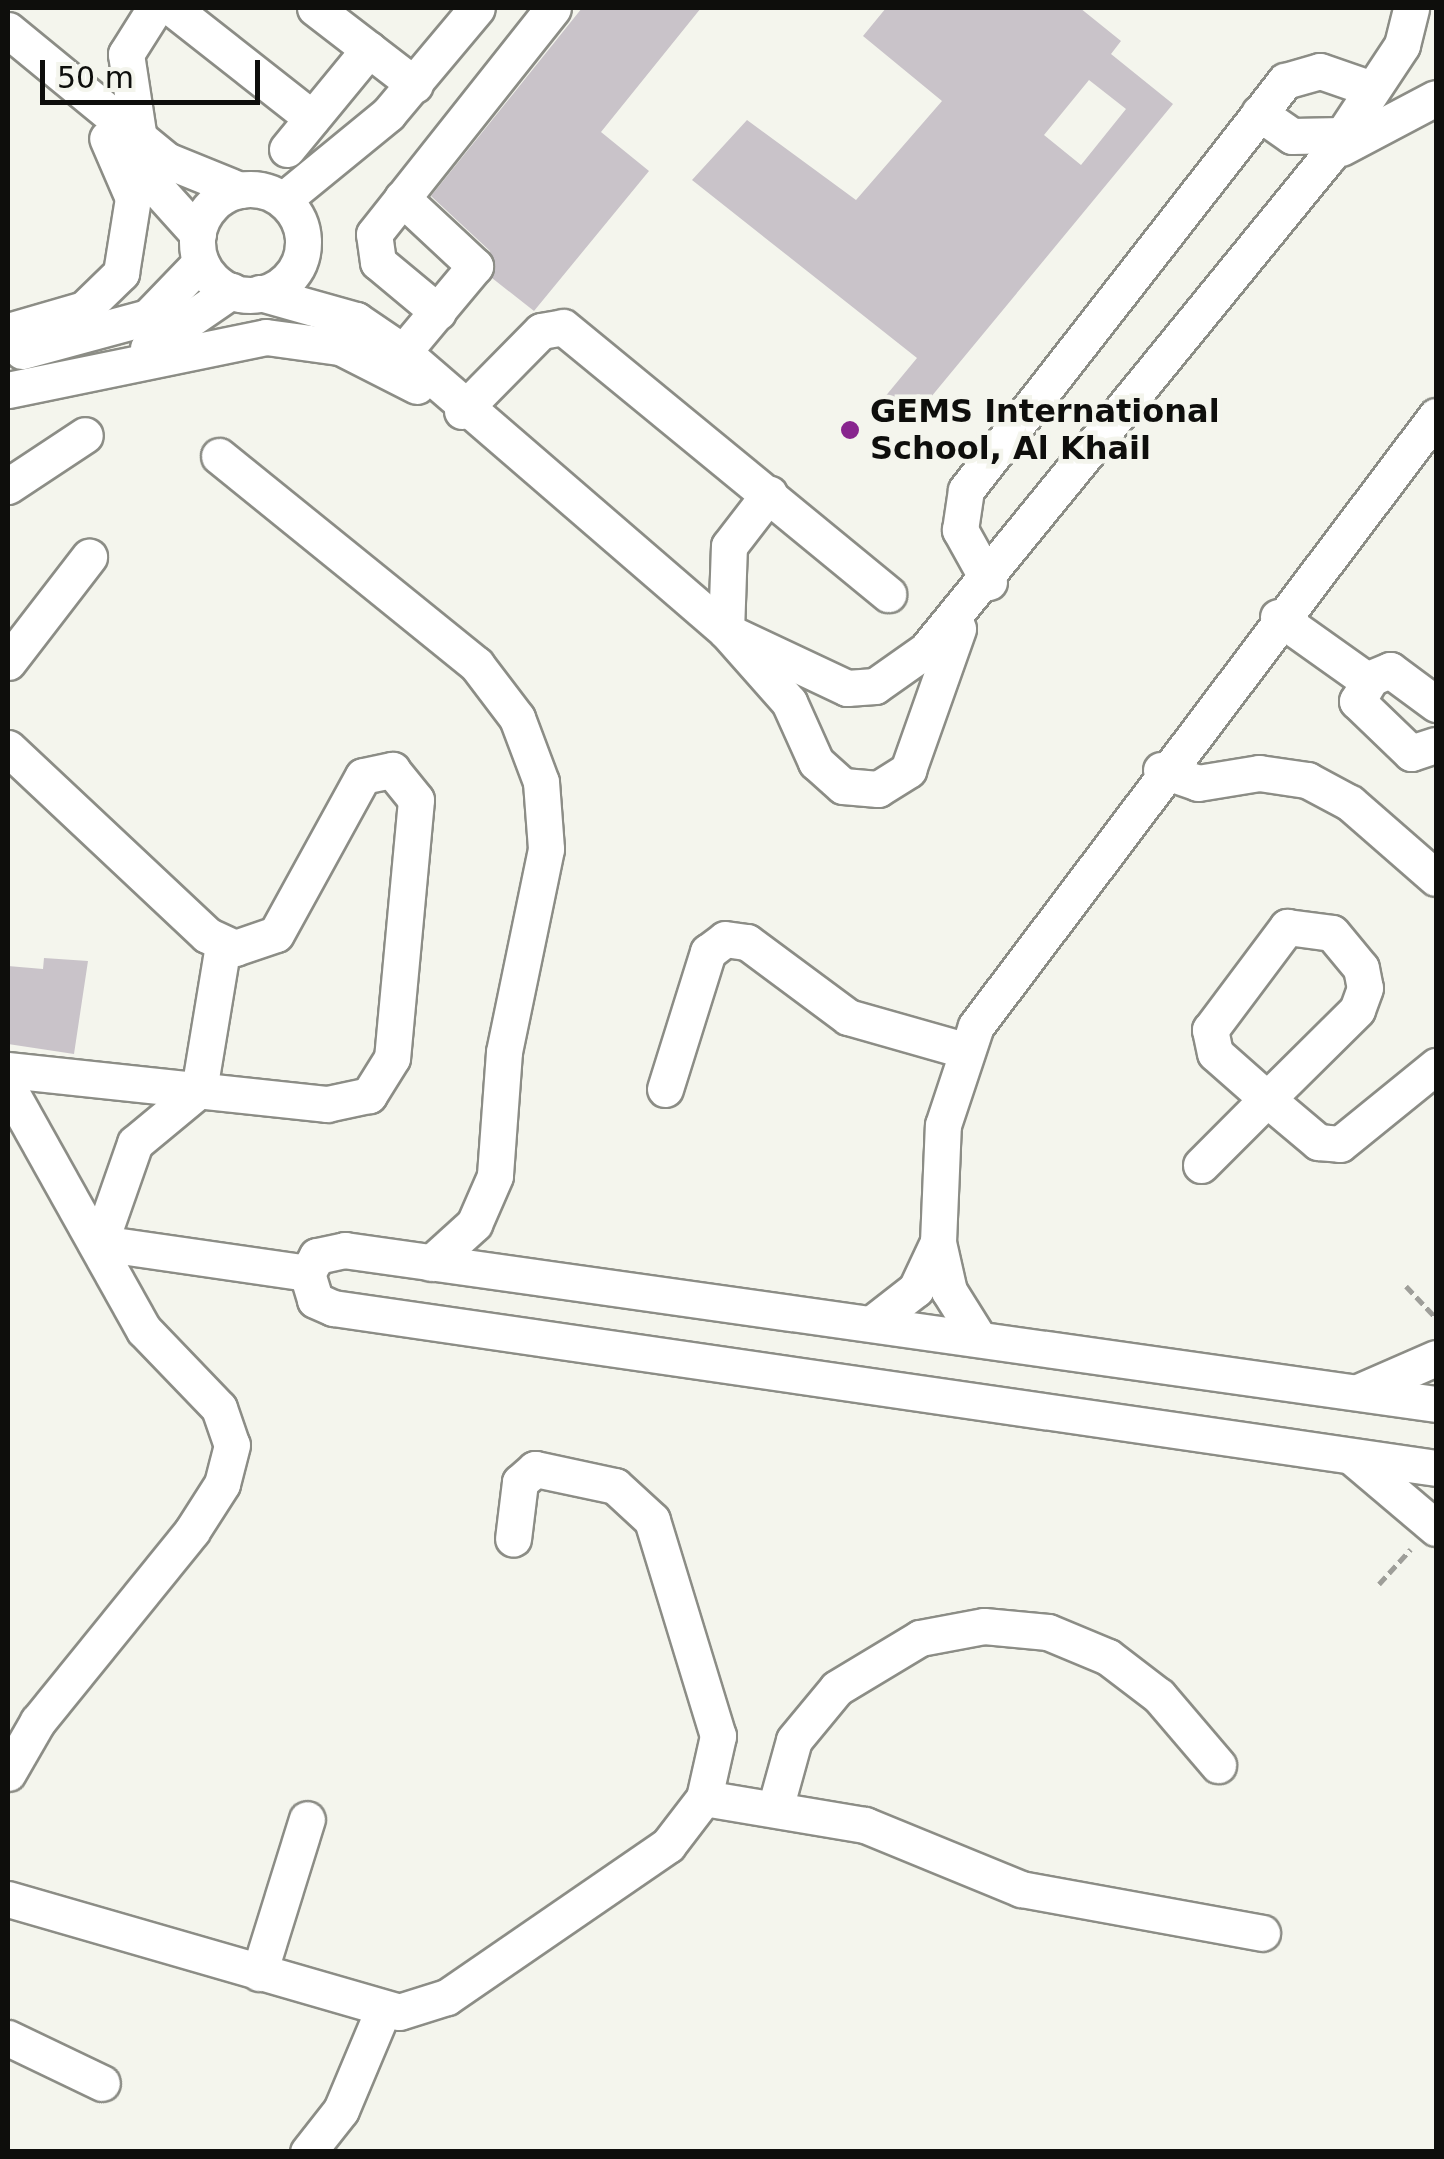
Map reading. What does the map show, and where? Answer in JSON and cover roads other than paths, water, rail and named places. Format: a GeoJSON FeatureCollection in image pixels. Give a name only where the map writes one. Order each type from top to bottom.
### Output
{"type":"FeatureCollection","features":[{"type":"Feature","properties":{"kind":"street"},"geometry":{"type":"LineString","coordinates":[[8,330],[84,309],[122,273],[134,198],[123,139],[126,54],[155,8]]}},
{"type":"Feature","properties":{"kind":"street"},"geometry":{"type":"LineString","coordinates":[[172,8],[312,118]]}},
{"type":"Feature","properties":{"kind":"street"},"geometry":{"type":"LineString","coordinates":[[315,8],[416,86]]}},
{"type":"Feature","properties":{"kind":"street"},"geometry":{"type":"LineString","coordinates":[[283,200],[416,86],[477,8]]}},
{"type":"Feature","properties":{"kind":"street"},"geometry":{"type":"LineString","coordinates":[[447,302],[371,249],[402,198],[554,8]]}},
{"type":"Feature","properties":{"kind":"street"},"geometry":{"type":"LineString","coordinates":[[726,631],[812,676],[861,688],[901,669],[979,595],[1335,146],[1402,45],[1411,8]]}},
{"type":"Feature","properties":{"kind":"street"},"geometry":{"type":"LineString","coordinates":[[8,30],[123,139],[200,248],[246,292],[356,320],[403,352],[462,411],[726,631],[789,702],[828,777],[878,789],[916,754],[939,669],[979,595],[960,530],[966,490],[1285,82],[1307,72],[1372,89]]}},
{"type":"Feature","properties":{"kind":"street"},"geometry":{"type":"LineString","coordinates":[[287,148],[369,49]]}},
{"type":"Feature","properties":{"kind":"street"},"geometry":{"type":"LineString","coordinates":[[8,57],[123,139],[185,172],[283,200],[300,224],[302,254],[287,280],[246,292],[102,368]]}},
{"type":"Feature","properties":{"kind":"street"},"geometry":{"type":"LineString","coordinates":[[1258,113],[1292,136],[1335,146],[1436,98]]}},
{"type":"Feature","properties":{"kind":"street"},"geometry":{"type":"LineString","coordinates":[[8,354],[137,323],[170,302],[200,248],[212,205],[240,190]]}},
{"type":"Feature","properties":{"kind":"street"},"geometry":{"type":"LineString","coordinates":[[402,198],[472,255],[473,272],[403,352]]}},
{"type":"Feature","properties":{"kind":"street"},"geometry":{"type":"LineString","coordinates":[[462,411],[540,332],[563,327],[888,594]]}},
{"type":"Feature","properties":{"kind":"street"},"geometry":{"type":"LineString","coordinates":[[8,390],[226,342],[302,338],[379,363],[462,411]]}},
{"type":"Feature","properties":{"kind":"street"},"geometry":{"type":"LineString","coordinates":[[976,1334],[949,1291],[938,1242],[943,1126],[964,1050],[1161,770],[1436,416]]}},
{"type":"Feature","properties":{"kind":"street"},"geometry":{"type":"LineString","coordinates":[[8,486],[85,435]]}},
{"type":"Feature","properties":{"kind":"street"},"geometry":{"type":"LineString","coordinates":[[218,456],[476,664],[516,718],[540,782],[546,848],[504,1052],[495,1176],[474,1224],[430,1263]]}},
{"type":"Feature","properties":{"kind":"street"},"geometry":{"type":"LineString","coordinates":[[726,631],[728,546],[768,494]]}},
{"type":"Feature","properties":{"kind":"street"},"geometry":{"type":"LineString","coordinates":[[8,662],[90,557]]}},
{"type":"Feature","properties":{"kind":"street"},"geometry":{"type":"LineString","coordinates":[[1278,617],[1368,681]]}},
{"type":"Feature","properties":{"kind":"street"},"geometry":{"type":"LineString","coordinates":[[1368,681],[1396,672],[1436,704]]}},
{"type":"Feature","properties":{"kind":"street"},"geometry":{"type":"LineString","coordinates":[[1368,681],[1360,714],[1411,753],[1436,745]]}},
{"type":"Feature","properties":{"kind":"street"},"geometry":{"type":"LineString","coordinates":[[8,748],[224,945],[257,946],[276,934],[363,776],[382,769],[409,782],[416,800],[392,1058],[380,1085],[342,1104],[8,1070]]}},
{"type":"Feature","properties":{"kind":"street"},"geometry":{"type":"LineString","coordinates":[[1161,770],[1198,782],[1259,773],[1307,780],[1350,802],[1436,878]]}},
{"type":"Feature","properties":{"kind":"street"},"geometry":{"type":"LineString","coordinates":[[1201,1164],[1268,1098],[1363,999],[1356,960],[1311,923],[1278,934],[1210,1030],[1215,1053],[1268,1098],[1308,1136],[1340,1144],[1436,1066]]}},
{"type":"Feature","properties":{"kind":"street"},"geometry":{"type":"LineString","coordinates":[[665,1089],[708,952],[726,939],[747,942],[848,1017],[964,1050]]}},
{"type":"Feature","properties":{"kind":"street"},"geometry":{"type":"LineString","coordinates":[[100,1243],[135,1142],[199,1090],[224,945]]}},
{"type":"Feature","properties":{"kind":"street"},"geometry":{"type":"LineString","coordinates":[[8,1087],[157,1348],[218,1408],[230,1465],[145,1596],[23,1720],[8,1773]]}},
{"type":"Feature","properties":{"kind":"street"},"geometry":{"type":"LineString","coordinates":[[875,1321],[916,1289],[938,1242]]}},
{"type":"Feature","properties":{"kind":"street"},"geometry":{"type":"LineString","coordinates":[[100,1243],[307,1273],[335,1249],[976,1334],[1436,1404]]}},
{"type":"Feature","properties":{"kind":"street"},"geometry":{"type":"LineString","coordinates":[[307,1273],[315,1300],[333,1308],[1436,1468]]}},
{"type":"Feature","properties":{"kind":"street"},"geometry":{"type":"LineString","coordinates":[[1358,1392],[1436,1358]]}},
{"type":"Feature","properties":{"kind":"street"},"geometry":{"type":"LineString","coordinates":[[1348,1454],[1436,1526]]}},
{"type":"Feature","properties":{"kind":"street"},"geometry":{"type":"LineString","coordinates":[[8,1899],[383,2010],[446,1997],[668,1844],[704,1798],[714,1705],[642,1506],[614,1486],[535,1469],[520,1482],[514,1539]]}},
{"type":"Feature","properties":{"kind":"street"},"geometry":{"type":"LineString","coordinates":[[776,1806],[794,1740],[837,1688],[920,1638],[984,1626],[1048,1632],[1108,1657],[1159,1696],[1218,1765]]}},
{"type":"Feature","properties":{"kind":"street"},"geometry":{"type":"LineString","coordinates":[[704,1798],[776,1806],[865,1824],[1005,1885],[1262,1933]]}},
{"type":"Feature","properties":{"kind":"street"},"geometry":{"type":"LineString","coordinates":[[259,1973],[307,1819]]}},
{"type":"Feature","properties":{"kind":"street"},"geometry":{"type":"LineString","coordinates":[[308,2152],[340,2110],[383,2010]]}},
{"type":"Feature","properties":{"kind":"street"},"geometry":{"type":"LineString","coordinates":[[8,2038],[102,2083]]}},
{"type":"Feature","properties":{"kind":"place","name":"GEMS International School, Al Khail"},"geometry":{"type":"Point","coordinates":[850,430]}}]}
